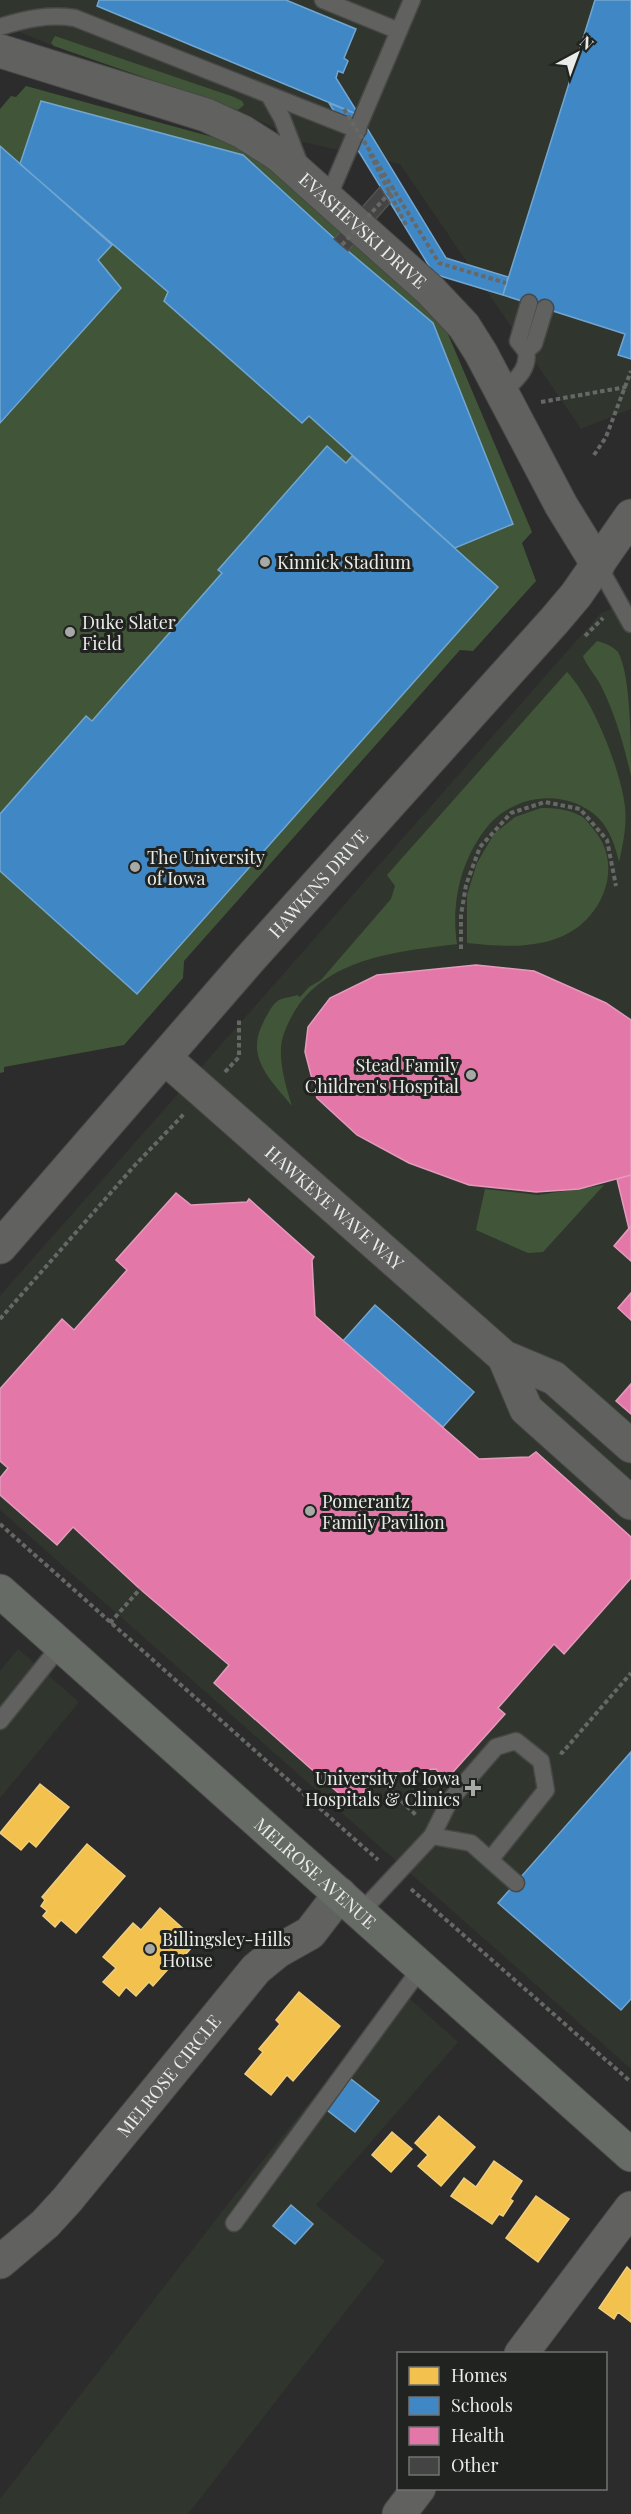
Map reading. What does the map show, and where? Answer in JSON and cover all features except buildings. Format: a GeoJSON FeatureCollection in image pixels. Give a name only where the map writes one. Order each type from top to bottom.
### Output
{"type":"FeatureCollection","features":[{"type":"Feature","properties":{"kind":"main road","name":"MELROSE AVENUE"},"geometry":{"type":"LineString","coordinates":[[0,1591],[631,2155]]}},
{"type":"Feature","properties":{"kind":"street","name":"EVASHEVSKI DRIVE"},"geometry":{"type":"LineString","coordinates":[[0,51],[215,119],[263,143],[316,188],[449,308],[464,326],[561,505],[598,565]]}},
{"type":"Feature","properties":{"kind":"street","name":"HAWKINS DRIVE"},"geometry":{"type":"LineString","coordinates":[[0,1247],[249,960],[554,621],[598,565],[631,516]]}},
{"type":"Feature","properties":{"kind":"street","name":"HAWKEYE WAVE WAY"},"geometry":{"type":"LineString","coordinates":[[165,1058],[504,1357],[554,1378],[631,1446]]}},
{"type":"Feature","properties":{"kind":"street","name":"HAWKEYE WAVE WAY"},"geometry":{"type":"LineString","coordinates":[[504,1357],[526,1409],[631,1503]]}},
{"type":"Feature","properties":{"kind":"street","name":"MELROSE CIRCLE"},"geometry":{"type":"LineString","coordinates":[[0,2262],[45,2224],[67,2200],[250,1976],[278,1951],[310,1933],[350,1904]]}},
{"type":"Feature","properties":{"kind":"street"},"geometry":{"type":"LineString","coordinates":[[523,2352],[631,2208]]}},
{"type":"Feature","properties":{"kind":"street"},"geometry":{"type":"LineString","coordinates":[[399,2514],[417,2490]]}},
{"type":"Feature","properties":{"kind":"lane"},"geometry":{"type":"LineString","coordinates":[[323,0],[399,31]]}},
{"type":"Feature","properties":{"kind":"lane"},"geometry":{"type":"LineString","coordinates":[[269,95],[316,188],[358,130],[412,0]]}},
{"type":"Feature","properties":{"kind":"lane"},"geometry":{"type":"LineString","coordinates":[[0,27],[35,17],[55,15],[75,18],[358,130]]}},
{"type":"Feature","properties":{"kind":"lane"},"geometry":{"type":"LineString","coordinates":[[502,393],[522,373],[528,362],[526,351],[518,341],[537,306]]}},
{"type":"Feature","properties":{"kind":"lane"},"geometry":{"type":"LineString","coordinates":[[598,565],[631,624]]}},
{"type":"Feature","properties":{"kind":"lane"},"geometry":{"type":"LineString","coordinates":[[0,1721],[61,1645]]}},
{"type":"Feature","properties":{"kind":"lane"},"geometry":{"type":"LineString","coordinates":[[350,1904],[396,1875],[432,1836],[450,1800],[496,1747],[516,1741],[541,1761],[546,1791],[490,1860]]}},
{"type":"Feature","properties":{"kind":"lane"},"geometry":{"type":"LineString","coordinates":[[432,1836],[471,1843],[516,1883]]}},
{"type":"Feature","properties":{"kind":"lane"},"geometry":{"type":"LineString","coordinates":[[234,2223],[422,1968]]}},
{"type":"Feature","properties":{"kind":"path"},"geometry":{"type":"LineString","coordinates":[[344,109],[439,262],[506,283]]}},
{"type":"Feature","properties":{"kind":"path"},"geometry":{"type":"LineString","coordinates":[[368,150],[408,231]]}},
{"type":"Feature","properties":{"kind":"path"},"geometry":{"type":"LineString","coordinates":[[342,245],[394,188]]}},
{"type":"Feature","properties":{"kind":"path"},"geometry":{"type":"LineString","coordinates":[[594,455],[606,437],[631,371]]}},
{"type":"Feature","properties":{"kind":"path"},"geometry":{"type":"LineString","coordinates":[[540,402],[626,387]]}},
{"type":"Feature","properties":{"kind":"path"},"geometry":{"type":"LineString","coordinates":[[582,638],[596,625]]}},
{"type":"Feature","properties":{"kind":"path"},"geometry":{"type":"LineString","coordinates":[[461,949],[460,915],[466,885],[480,847],[511,813],[545,802],[580,809],[607,840],[616,886]]}},
{"type":"Feature","properties":{"kind":"path"},"geometry":{"type":"LineString","coordinates":[[0,1319],[136,1164],[239,1057],[239,1017]]}},
{"type":"Feature","properties":{"kind":"path"},"geometry":{"type":"LineString","coordinates":[[0,1524],[631,2082]]}},
{"type":"Feature","properties":{"kind":"path"},"geometry":{"type":"LineString","coordinates":[[110,1623],[140,1589]]}},
{"type":"Feature","properties":{"kind":"path"},"geometry":{"type":"LineString","coordinates":[[562,1753],[631,1672]]}},
{"type":"Feature","properties":{"kind":"path"},"geometry":{"type":"LineString","coordinates":[[380,1780],[418,1815],[412,1823]]}},
{"type":"Feature","properties":{"kind":"path"},"geometry":{"type":"LineString","coordinates":[[378,1860],[385,1852]]}},
{"type":"Feature","properties":{"kind":"shaded area"},"geometry":{"type":"Polygon","coordinates":[[[0,0],[631,0],[631,409],[581,429],[400,164],[303,142],[238,110],[54,46],[0,24],[0,0]]]}},
{"type":"Feature","properties":{"kind":"shaded area","name":"University of Iowa Hospitals & Clinics"},"geometry":{"type":"Polygon","coordinates":[[[631,599],[631,2069],[0,1510],[0,1296],[600,614],[631,599]]]}},
{"type":"Feature","properties":{"kind":"shaded area"},"geometry":{"type":"Polygon","coordinates":[[[18,1649],[79,1702],[0,1798],[0,1671],[18,1649]]]}},
{"type":"Feature","properties":{"kind":"shaded area"},"geometry":{"type":"Polygon","coordinates":[[[400,1990],[458,2042],[316,2205],[385,2261],[188,2514],[0,2514],[0,2499],[231,2200],[400,1990]]]}},
{"type":"Feature","properties":{"kind":"green space"},"geometry":{"type":"Polygon","coordinates":[[[55,36],[234,97],[242,101],[244,105],[238,110],[54,46],[51,43],[55,36]]]}},
{"type":"Feature","properties":{"kind":"green space","name":"Kinnick Stadium"},"geometry":{"type":"Polygon","coordinates":[[[26,86],[249,147],[442,320],[532,532],[522,543],[536,581],[473,651],[460,650],[184,961],[183,978],[124,1045],[4,1067],[4,1072],[0,1073],[0,109],[11,96],[16,97],[26,86]]]}},
{"type":"Feature","properties":{"kind":"green space"},"geometry":{"type":"Polygon","coordinates":[[[597,641],[618,652],[626,677],[631,776],[610,706],[583,656],[597,641]]]}},
{"type":"Feature","properties":{"kind":"green space"},"geometry":{"type":"Polygon","coordinates":[[[567,672],[577,684],[595,716],[618,774],[625,807],[624,835],[619,862],[604,824],[581,806],[566,800],[551,798],[521,803],[507,810],[484,831],[463,871],[455,914],[457,944],[390,954],[347,967],[310,992],[296,1009],[286,1028],[281,1047],[282,1069],[292,1106],[263,1068],[257,1047],[263,1023],[274,1004],[279,1000],[297,995],[300,997],[309,987],[321,980],[391,899],[395,886],[387,875],[567,672]]]}},
{"type":"Feature","properties":{"kind":"green space"},"geometry":{"type":"Polygon","coordinates":[[[541,808],[561,809],[581,816],[603,844],[608,860],[608,876],[597,906],[587,919],[558,938],[536,944],[513,946],[467,943],[467,895],[477,863],[494,834],[515,817],[541,808]]]}},
{"type":"Feature","properties":{"kind":"green space"},"geometry":{"type":"Polygon","coordinates":[[[604,1185],[543,1252],[528,1253],[476,1230],[485,1189],[538,1195],[604,1185]]]}},
{"type":"Feature","properties":{"kind":"place","name":"Kinnick Stadium"},"geometry":{"type":"Point","coordinates":[265,562]}},
{"type":"Feature","properties":{"kind":"place","name":"Duke Slater Field"},"geometry":{"type":"Point","coordinates":[70,632]}},
{"type":"Feature","properties":{"kind":"place","name":"The University of Iowa"},"geometry":{"type":"Point","coordinates":[135,867]}},
{"type":"Feature","properties":{"kind":"place","name":"Stead Family Children's Hospital"},"geometry":{"type":"Point","coordinates":[471,1075]}},
{"type":"Feature","properties":{"kind":"place","name":"Pomerantz Family Pavilion"},"geometry":{"type":"Point","coordinates":[310,1511]}},
{"type":"Feature","properties":{"kind":"place","name":"University of Iowa Hospitals & Clinics"},"geometry":{"type":"Point","coordinates":[473,1788]}},
{"type":"Feature","properties":{"kind":"place","name":"Billingsley-Hills House"},"geometry":{"type":"Point","coordinates":[150,1949]}}]}
